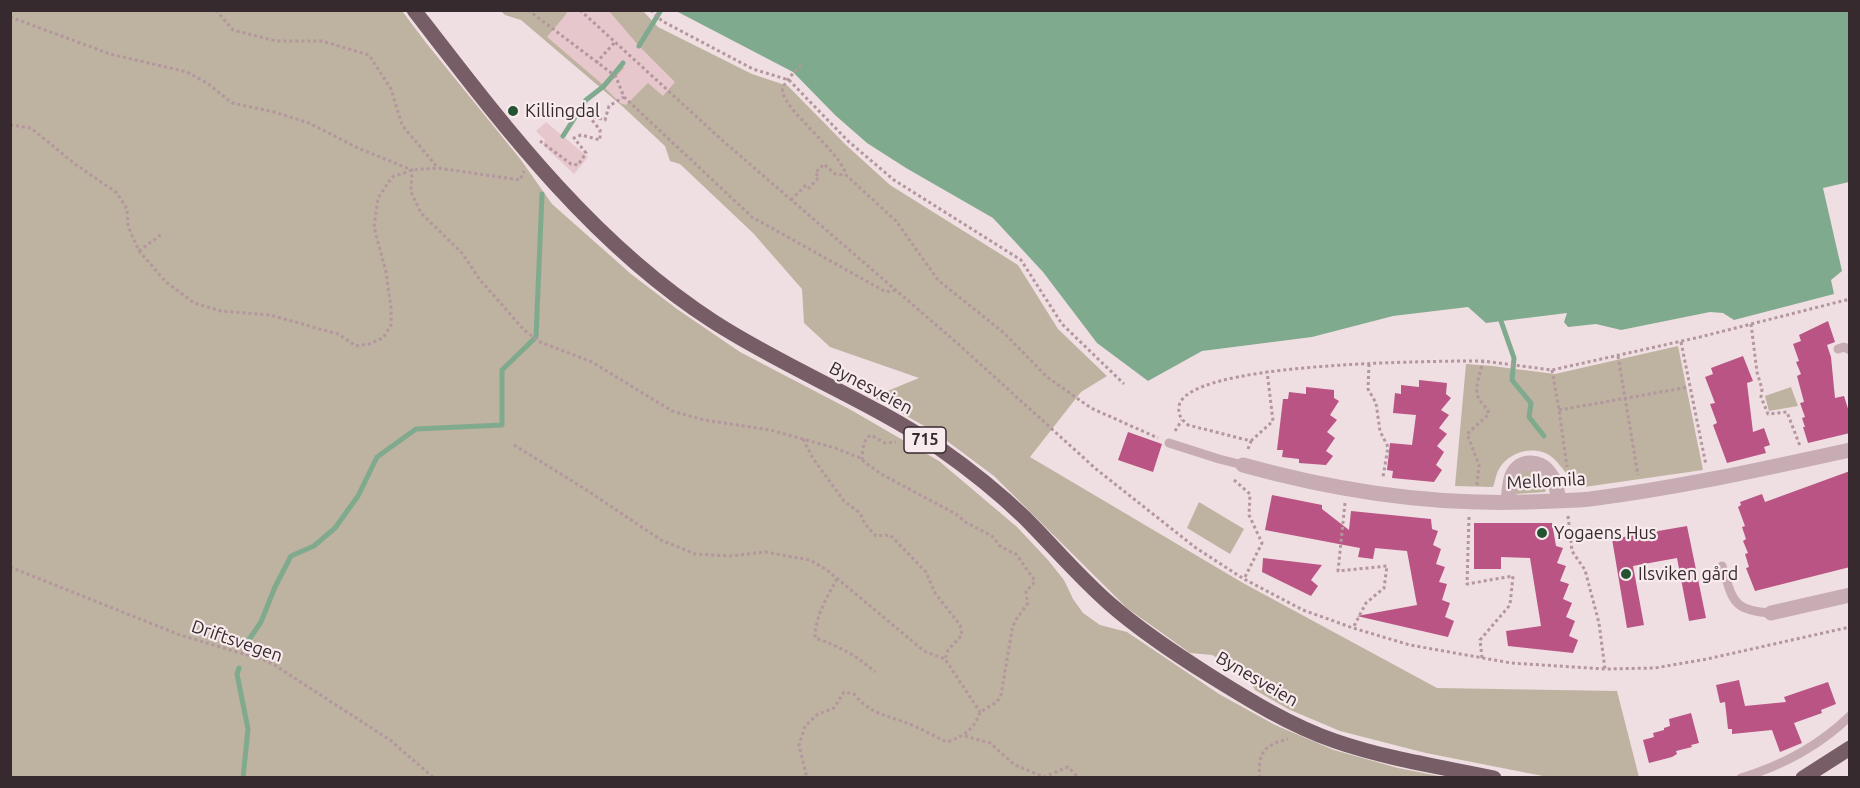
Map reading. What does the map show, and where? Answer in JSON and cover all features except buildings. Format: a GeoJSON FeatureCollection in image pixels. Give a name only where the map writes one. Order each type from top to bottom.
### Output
{"type":"FeatureCollection","features":[{"type":"Feature","properties":{"kind":"main road","name":"Bynesveien"},"geometry":{"type":"LineString","coordinates":[[414,10],[529,155],[609,240],[649,275],[695,309],[759,350],[879,413],[940,449],[991,487],[1022,515],[1104,599],[1156,642],[1244,697],[1337,742],[1395,757],[1494,777]]}},
{"type":"Feature","properties":{"kind":"main road"},"geometry":{"type":"LineString","coordinates":[[1803,777],[1850,748]]}},
{"type":"Feature","properties":{"kind":"street","name":"Mellomila"},"geometry":{"type":"LineString","coordinates":[[1243,465],[1298,480],[1348,490],[1426,500],[1508,502],[1588,499],[1709,482],[1850,450]]}},
{"type":"Feature","properties":{"kind":"street"},"geometry":{"type":"LineString","coordinates":[[1508,502],[1513,472],[1525,463],[1533,462],[1540,464],[1551,474],[1563,500]]}},
{"type":"Feature","properties":{"kind":"street"},"geometry":{"type":"LineString","coordinates":[[1771,614],[1850,595]]}},
{"type":"Feature","properties":{"kind":"lane"},"geometry":{"type":"LineString","coordinates":[[1838,349],[1844,347],[1850,350]]}},
{"type":"Feature","properties":{"kind":"lane"},"geometry":{"type":"LineString","coordinates":[[1169,443],[1243,465]]}},
{"type":"Feature","properties":{"kind":"lane"},"geometry":{"type":"LineString","coordinates":[[1722,566],[1732,598],[1736,603],[1753,612],[1771,614]]}},
{"type":"Feature","properties":{"kind":"lane"},"geometry":{"type":"LineString","coordinates":[[1741,777],[1812,747],[1850,716]]}},
{"type":"Feature","properties":{"kind":"path"},"geometry":{"type":"LineString","coordinates":[[216,10],[233,30],[276,41],[322,41],[369,55],[391,89],[402,125],[438,168]]}},
{"type":"Feature","properties":{"kind":"path"},"geometry":{"type":"LineString","coordinates":[[528,10],[616,77],[624,97],[752,217],[886,292],[896,290]]}},
{"type":"Feature","properties":{"kind":"path"},"geometry":{"type":"LineString","coordinates":[[580,10],[722,140],[896,290],[1096,469],[1196,548],[1244,579],[1303,610],[1410,645],[1541,666],[1605,669],[1655,668],[1707,659],[1850,627]]}},
{"type":"Feature","properties":{"kind":"path"},"geometry":{"type":"LineString","coordinates":[[651,10],[662,21],[753,69],[789,80],[848,141],[894,180],[1021,260],[1062,324],[1124,384]]}},
{"type":"Feature","properties":{"kind":"path"},"geometry":{"type":"LineString","coordinates":[[10,17],[110,54],[187,72],[207,83],[232,103],[274,112],[309,123],[358,148],[412,170]]}},
{"type":"Feature","properties":{"kind":"path"},"geometry":{"type":"LineString","coordinates":[[596,63],[616,42]]}},
{"type":"Feature","properties":{"kind":"path"},"geometry":{"type":"LineString","coordinates":[[801,65],[783,88],[783,95],[793,110],[838,158],[845,168],[846,175]]}},
{"type":"Feature","properties":{"kind":"path"},"geometry":{"type":"LineString","coordinates":[[543,142],[571,164],[578,165],[586,153],[574,138],[581,135],[600,140],[600,130],[592,120],[594,117],[605,120],[609,106],[624,97]]}},
{"type":"Feature","properties":{"kind":"path"},"geometry":{"type":"LineString","coordinates":[[10,125],[31,128],[75,164],[117,193],[127,209],[128,226],[139,251],[166,282],[194,303],[221,311],[270,315],[338,334],[356,346],[383,338],[391,325],[386,272],[374,227],[378,198],[392,177],[412,170],[438,168],[520,180],[529,155]]}},
{"type":"Feature","properties":{"kind":"path"},"geometry":{"type":"LineString","coordinates":[[791,200],[806,185],[809,188],[819,177],[815,173],[824,164],[835,174],[846,175],[896,221],[938,280],[1004,333],[1047,377],[1091,408],[1169,443]]}},
{"type":"Feature","properties":{"kind":"path"},"geometry":{"type":"LineString","coordinates":[[412,170],[411,192],[421,213],[462,253],[480,280],[524,330],[540,342],[592,362],[672,411],[704,420],[770,430],[803,438],[836,448],[861,460],[880,474],[956,514],[992,536],[1001,547],[1016,554],[1035,581],[1027,588],[1025,593],[1028,603],[1015,621],[1012,630],[1001,695],[997,702],[980,712],[976,724],[965,736],[947,742],[912,725],[888,718],[862,704],[854,694],[844,692],[834,708],[818,714],[805,726],[799,746],[807,777]]}},
{"type":"Feature","properties":{"kind":"path"},"geometry":{"type":"LineString","coordinates":[[139,251],[163,233]]}},
{"type":"Feature","properties":{"kind":"path"},"geometry":{"type":"LineString","coordinates":[[1251,441],[1188,425],[1178,413],[1180,401],[1190,392],[1210,383],[1267,371],[1369,364],[1483,361],[1552,370],[1681,342],[1850,299]]}},
{"type":"Feature","properties":{"kind":"path"},"geometry":{"type":"LineString","coordinates":[[1751,324],[1757,372],[1762,389],[1761,397],[1768,414],[1787,412],[1801,450]]}},
{"type":"Feature","properties":{"kind":"path"},"geometry":{"type":"LineString","coordinates":[[1681,342],[1709,482]]}},
{"type":"Feature","properties":{"kind":"path"},"geometry":{"type":"LineString","coordinates":[[1618,356],[1639,483]]}},
{"type":"Feature","properties":{"kind":"path"},"geometry":{"type":"LineString","coordinates":[[1472,502],[1479,465],[1467,434],[1489,414],[1487,406],[1478,398],[1477,388],[1483,361]]}},
{"type":"Feature","properties":{"kind":"path"},"geometry":{"type":"LineString","coordinates":[[1369,364],[1368,389],[1376,403],[1380,431],[1388,447],[1380,494]]}},
{"type":"Feature","properties":{"kind":"path"},"geometry":{"type":"LineString","coordinates":[[1552,370],[1567,469]]}},
{"type":"Feature","properties":{"kind":"path"},"geometry":{"type":"LineString","coordinates":[[1243,465],[1251,441],[1273,421],[1267,371]]}},
{"type":"Feature","properties":{"kind":"path"},"geometry":{"type":"LineString","coordinates":[[1559,410],[1689,387]]}},
{"type":"Feature","properties":{"kind":"path"},"geometry":{"type":"LineString","coordinates":[[861,460],[866,438],[871,435],[885,442],[898,442],[918,435]]}},
{"type":"Feature","properties":{"kind":"path"},"geometry":{"type":"LineString","coordinates":[[803,438],[812,457],[843,501],[860,513],[865,524],[876,536],[890,535],[926,572],[935,594],[960,625],[962,635],[948,650],[945,659]]}},
{"type":"Feature","properties":{"kind":"path"},"geometry":{"type":"LineString","coordinates":[[514,445],[661,540],[695,554],[730,556],[765,552],[810,560],[837,579],[924,651],[945,659],[980,712]]}},
{"type":"Feature","properties":{"kind":"path"},"geometry":{"type":"LineString","coordinates":[[1219,459],[1221,469],[1250,494],[1249,515],[1262,543],[1244,579]]}},
{"type":"Feature","properties":{"kind":"path"},"geometry":{"type":"LineString","coordinates":[[1563,500],[1572,551],[1586,570],[1599,623],[1605,669]]}},
{"type":"Feature","properties":{"kind":"path"},"geometry":{"type":"LineString","coordinates":[[1344,510],[1338,571],[1387,566],[1384,588],[1366,603],[1353,628]]}},
{"type":"Feature","properties":{"kind":"path"},"geometry":{"type":"LineString","coordinates":[[1467,524],[1467,584],[1513,576],[1510,605],[1480,640],[1482,658]]}},
{"type":"Feature","properties":{"kind":"path","name":"Driftsvegen"},"geometry":{"type":"LineString","coordinates":[[10,567],[180,635],[264,660],[299,679],[390,740],[434,777]]}},
{"type":"Feature","properties":{"kind":"path"},"geometry":{"type":"LineString","coordinates":[[837,579],[815,627],[815,638],[857,656],[875,672]]}},
{"type":"Feature","properties":{"kind":"path"},"geometry":{"type":"LineString","coordinates":[[1260,777],[1260,759],[1268,746],[1311,731]]}},
{"type":"Feature","properties":{"kind":"path"},"geometry":{"type":"LineString","coordinates":[[965,736],[990,743],[1015,765],[1044,777],[1068,767],[1079,777]]}},
{"type":"Feature","properties":{"kind":"shaded area"},"geometry":{"type":"Polygon","coordinates":[[[10,11],[402,11],[521,160],[552,204],[631,274],[740,352],[851,410],[939,461],[1017,527],[1064,580],[1083,613],[1100,625],[1127,632],[1219,694],[1275,725],[1334,750],[1398,768],[1444,777],[11,777],[10,11]]]}},
{"type":"Feature","properties":{"kind":"shaded area"},"geometry":{"type":"Polygon","coordinates":[[[501,11],[643,11],[658,27],[752,74],[788,86],[846,145],[890,185],[1018,265],[1058,329],[1107,376],[1081,392],[1030,457],[1243,583],[1437,688],[1617,691],[1639,777],[1548,777],[1426,753],[1340,731],[1288,709],[1255,690],[1246,674],[1212,655],[1190,653],[1127,608],[994,476],[935,432],[873,397],[919,378],[830,347],[804,323],[802,289],[753,233],[680,164],[670,161],[665,146],[622,106],[521,20],[505,15],[501,11]]]}},
{"type":"Feature","properties":{"kind":"shaded area"},"geometry":{"type":"Polygon","coordinates":[[[564,11],[609,11],[639,46],[675,82],[663,96],[648,83],[626,105],[620,103],[605,88],[624,68],[621,64],[602,84],[547,37],[567,13],[564,11]]]}},
{"type":"Feature","properties":{"kind":"shaded area"},"geometry":{"type":"Polygon","coordinates":[[[676,11],[1849,11],[1849,182],[1823,188],[1842,271],[1831,280],[1834,294],[1734,320],[1723,313],[1710,312],[1621,330],[1596,324],[1568,327],[1564,322],[1567,313],[1486,323],[1468,307],[1393,316],[1312,337],[1202,351],[1148,381],[1097,343],[1043,272],[993,218],[867,143],[835,115],[793,72],[676,11]]]}},
{"type":"Feature","properties":{"kind":"shaded area"},"geometry":{"type":"Polygon","coordinates":[[[546,122],[588,157],[574,174],[543,145],[545,140],[536,131],[546,122]]]}},
{"type":"Feature","properties":{"kind":"shaded area"},"geometry":{"type":"Polygon","coordinates":[[[1678,346],[1703,470],[1584,487],[1570,478],[1553,458],[1539,451],[1524,451],[1504,463],[1498,471],[1493,487],[1455,486],[1466,364],[1555,374],[1678,346]]]}},
{"type":"Feature","properties":{"kind":"shaded area"},"geometry":{"type":"Polygon","coordinates":[[[1791,387],[1798,406],[1769,411],[1765,396],[1791,387]]]}},
{"type":"Feature","properties":{"kind":"shaded area"},"geometry":{"type":"Polygon","coordinates":[[[1532,469],[1543,474],[1548,485],[1545,492],[1515,494],[1516,477],[1521,472],[1532,469]]]}},
{"type":"Feature","properties":{"kind":"shaded area"},"geometry":{"type":"Polygon","coordinates":[[[1199,502],[1244,529],[1230,554],[1187,528],[1199,502]]]}},
{"type":"Feature","properties":{"kind":"waterway"},"geometry":{"type":"LineString","coordinates":[[639,46],[661,10]]}},
{"type":"Feature","properties":{"kind":"waterway"},"geometry":{"type":"LineString","coordinates":[[563,136],[586,100],[604,86],[623,63]]}},
{"type":"Feature","properties":{"kind":"waterway"},"geometry":{"type":"LineString","coordinates":[[248,641],[261,622],[291,556],[314,546],[335,528],[358,496],[377,457],[416,429],[502,425],[502,370],[536,337],[542,194]]}},
{"type":"Feature","properties":{"kind":"waterway"},"geometry":{"type":"LineString","coordinates":[[1501,321],[1514,358],[1512,380],[1531,403],[1529,417],[1544,436]]}},
{"type":"Feature","properties":{"kind":"waterway"},"geometry":{"type":"LineString","coordinates":[[239,668],[237,674],[248,729],[243,778]]}},
{"type":"Feature","properties":{"kind":"place","name":"Killingdal"},"geometry":{"type":"Point","coordinates":[513,111]}},
{"type":"Feature","properties":{"kind":"place","name":"Yogaens Hus"},"geometry":{"type":"Point","coordinates":[1542,533]}},
{"type":"Feature","properties":{"kind":"place","name":"Ilsviken gård"},"geometry":{"type":"Point","coordinates":[1626,574]}}]}
